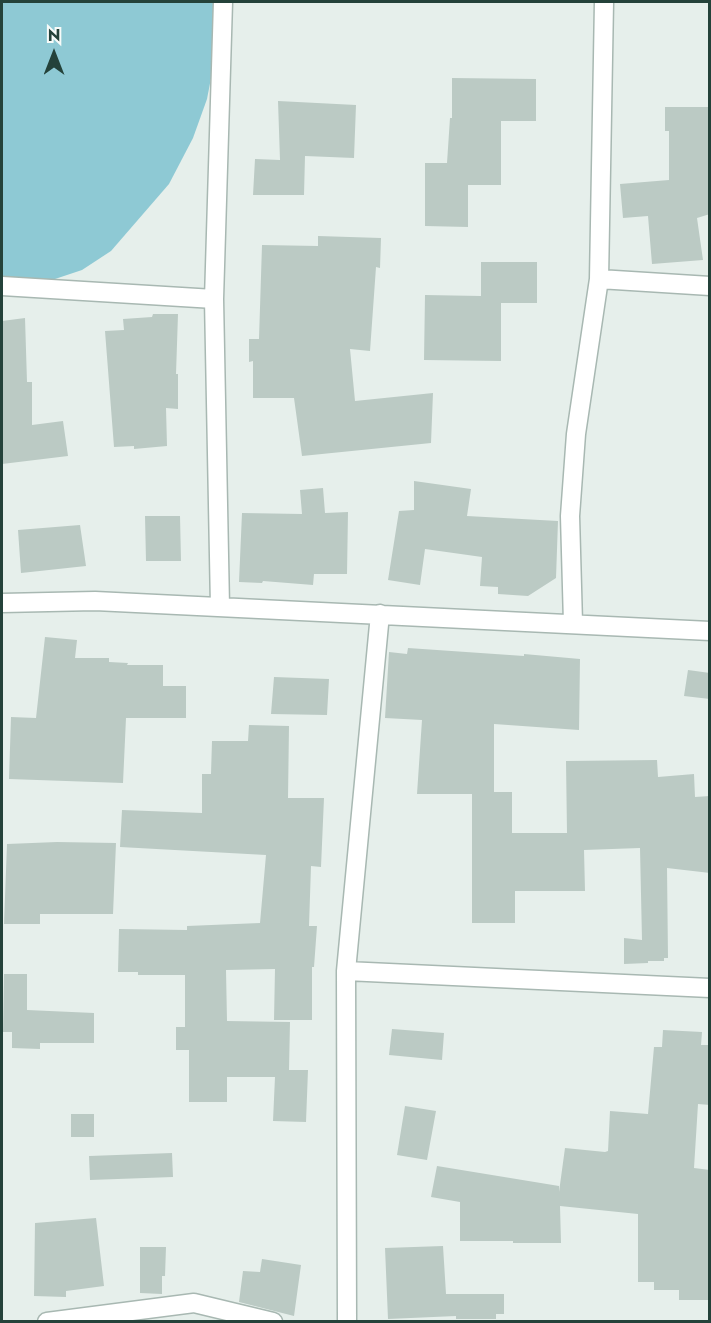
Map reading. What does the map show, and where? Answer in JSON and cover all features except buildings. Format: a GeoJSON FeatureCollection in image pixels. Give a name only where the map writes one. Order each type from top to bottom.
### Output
{"type":"FeatureCollection","features":[{"type":"Feature","properties":{"kind":"street"},"geometry":{"type":"LineString","coordinates":[[220,607],[214,299],[224,2]]}},
{"type":"Feature","properties":{"kind":"street"},"geometry":{"type":"LineString","coordinates":[[573,623],[570,516],[576,435],[599,279],[604,2]]}},
{"type":"Feature","properties":{"kind":"street"},"geometry":{"type":"LineString","coordinates":[[599,279],[710,286]]}},
{"type":"Feature","properties":{"kind":"street"},"geometry":{"type":"LineString","coordinates":[[2,286],[214,299]]}},
{"type":"Feature","properties":{"kind":"street"},"geometry":{"type":"LineString","coordinates":[[2,603],[95,601],[710,631]]}},
{"type":"Feature","properties":{"kind":"street"},"geometry":{"type":"LineString","coordinates":[[347,1322],[346,971],[380,614]]}},
{"type":"Feature","properties":{"kind":"street"},"geometry":{"type":"LineString","coordinates":[[346,971],[710,987]]}},
{"type":"Feature","properties":{"kind":"street"},"geometry":{"type":"LineString","coordinates":[[47,1322],[194,1303],[273,1322]]}},
{"type":"Feature","properties":{"kind":"water"},"geometry":{"type":"Polygon","coordinates":[[[2,2],[215,2],[217,47],[207,99],[193,138],[169,184],[111,251],[82,270],[46,282],[2,280],[2,2]]]}}]}
